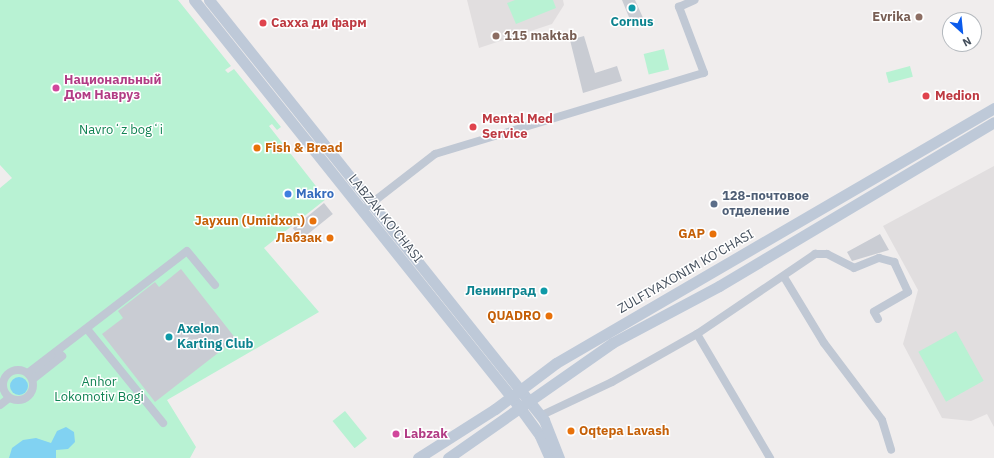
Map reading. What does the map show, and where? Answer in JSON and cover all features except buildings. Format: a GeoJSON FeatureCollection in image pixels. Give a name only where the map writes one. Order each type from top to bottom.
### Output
{"type":"FeatureCollection","features":[{"type":"Feature","properties":{"kind":"main road","name":"LABZAK KO'CHASI"},"geometry":{"type":"LineString","coordinates":[[194,0],[209,6],[506,372],[519,389],[524,405],[550,458]]}},
{"type":"Feature","properties":{"kind":"main road","name":"LABZAK KO'CHASI"},"geometry":{"type":"LineString","coordinates":[[209,6],[280,112],[510,396],[540,416],[559,458]]}},
{"type":"Feature","properties":{"kind":"main road"},"geometry":{"type":"LineString","coordinates":[[280,112],[290,104]]}},
{"type":"Feature","properties":{"kind":"main road","name":"ZULFIYAXONIM KO'CHASI"},"geometry":{"type":"LineString","coordinates":[[418,458],[510,396],[546,369],[994,108]]}},
{"type":"Feature","properties":{"kind":"main road","name":"ZULFIYAXONIM KO'CHASI"},"geometry":{"type":"LineString","coordinates":[[448,458],[612,343],[720,286],[994,122]]}},
{"type":"Feature","properties":{"kind":"main road"},"geometry":{"type":"LineString","coordinates":[[506,372],[528,378],[546,369]]}},
{"type":"Feature","properties":{"kind":"street"},"geometry":{"type":"LineString","coordinates":[[361,212],[435,154],[704,74],[679,7],[695,0]]}},
{"type":"Feature","properties":{"kind":"street"},"geometry":{"type":"LineString","coordinates":[[30,376],[62,356],[58,352],[187,251],[215,285]]}},
{"type":"Feature","properties":{"kind":"street"},"geometry":{"type":"LineString","coordinates":[[540,416],[612,382],[698,334],[784,277],[808,257],[820,253],[854,268],[879,258],[894,262],[908,292],[874,312],[878,319]]}},
{"type":"Feature","properties":{"kind":"street"},"geometry":{"type":"LineString","coordinates":[[784,277],[824,343],[882,420],[890,450]]}},
{"type":"Feature","properties":{"kind":"street"},"geometry":{"type":"LineString","coordinates":[[88,329],[163,423]]}},
{"type":"Feature","properties":{"kind":"street"},"geometry":{"type":"LineString","coordinates":[[698,334],[770,458]]}},
{"type":"Feature","properties":{"kind":"street"},"geometry":{"type":"LineString","coordinates":[[0,405],[4,395],[3,384],[7,375],[16,370],[30,376]]}},
{"type":"Feature","properties":{"kind":"street"},"geometry":{"type":"LineString","coordinates":[[4,395],[18,401],[28,398],[33,389],[30,376]]}},
{"type":"Feature","properties":{"kind":"shaded area","name":"115 maktab"},"geometry":{"type":"Polygon","coordinates":[[[467,0],[563,0],[564,5],[552,24],[479,48],[467,0]]]}},
{"type":"Feature","properties":{"kind":"shaded area"},"geometry":{"type":"Polygon","coordinates":[[[994,166],[994,427],[987,414],[971,421],[942,418],[903,344],[918,290],[883,226],[994,166]]]}},
{"type":"Feature","properties":{"kind":"green space"},"geometry":{"type":"Polygon","coordinates":[[[0,0],[178,0],[231,66],[225,70],[228,73],[234,69],[281,127],[277,130],[272,124],[269,126],[326,199],[264,248],[319,312],[167,400],[196,447],[190,458],[0,458],[0,188],[12,178],[0,165],[0,0]]]}},
{"type":"Feature","properties":{"kind":"green space"},"geometry":{"type":"Polygon","coordinates":[[[515,0],[553,0],[556,8],[516,24],[507,3],[515,0]]]}},
{"type":"Feature","properties":{"kind":"green space"},"geometry":{"type":"Polygon","coordinates":[[[664,49],[669,69],[649,74],[644,54],[664,49]]]}},
{"type":"Feature","properties":{"kind":"green space"},"geometry":{"type":"Polygon","coordinates":[[[910,66],[913,77],[889,83],[886,72],[910,66]]]}},
{"type":"Feature","properties":{"kind":"green space"},"geometry":{"type":"Polygon","coordinates":[[[956,331],[984,381],[946,402],[918,352],[956,331]]]}},
{"type":"Feature","properties":{"kind":"green space"},"geometry":{"type":"Polygon","coordinates":[[[345,411],[367,438],[355,448],[333,421],[345,411]]]}},
{"type":"Feature","properties":{"kind":"water"},"geometry":{"type":"Polygon","coordinates":[[[19,377],[25,380],[28,386],[25,392],[19,395],[13,392],[10,386],[13,380],[19,377]]]}},
{"type":"Feature","properties":{"kind":"water"},"geometry":{"type":"Polygon","coordinates":[[[66,427],[74,432],[75,442],[68,449],[56,450],[56,458],[9,458],[12,448],[23,440],[36,438],[51,443],[57,431],[66,427]]]}},
{"type":"Feature","properties":{"kind":"place","name":"Cornus"},"geometry":{"type":"Point","coordinates":[632,8]}},
{"type":"Feature","properties":{"kind":"place","name":"Evrika"},"geometry":{"type":"Point","coordinates":[919,17]}},
{"type":"Feature","properties":{"kind":"place","name":"Сахха ди фарм"},"geometry":{"type":"Point","coordinates":[263,23]}},
{"type":"Feature","properties":{"kind":"place","name":"115 maktab"},"geometry":{"type":"Point","coordinates":[496,36]}},
{"type":"Feature","properties":{"kind":"place","name":"Национальный Дом Навруз"},"geometry":{"type":"Point","coordinates":[56,88]}},
{"type":"Feature","properties":{"kind":"place","name":"Medion"},"geometry":{"type":"Point","coordinates":[926,96]}},
{"type":"Feature","properties":{"kind":"place","name":"Mental Med Service"},"geometry":{"type":"Point","coordinates":[473,127]}},
{"type":"Feature","properties":{"kind":"place","name":"Fish & Bread"},"geometry":{"type":"Point","coordinates":[257,148]}},
{"type":"Feature","properties":{"kind":"place","name":"Makro"},"geometry":{"type":"Point","coordinates":[288,194]}},
{"type":"Feature","properties":{"kind":"place","name":"128-почтовое отделение"},"geometry":{"type":"Point","coordinates":[714,204]}},
{"type":"Feature","properties":{"kind":"place","name":"Jayxun (Umidxon)"},"geometry":{"type":"Point","coordinates":[313,221]}},
{"type":"Feature","properties":{"kind":"place","name":"GAP"},"geometry":{"type":"Point","coordinates":[713,234]}},
{"type":"Feature","properties":{"kind":"place","name":"Лабзак"},"geometry":{"type":"Point","coordinates":[330,238]}},
{"type":"Feature","properties":{"kind":"place","name":"Ленинград"},"geometry":{"type":"Point","coordinates":[544,291]}},
{"type":"Feature","properties":{"kind":"place","name":"QUADRO"},"geometry":{"type":"Point","coordinates":[549,316]}},
{"type":"Feature","properties":{"kind":"place","name":"Axelon Karting Club"},"geometry":{"type":"Point","coordinates":[169,337]}},
{"type":"Feature","properties":{"kind":"place","name":"Oqtepa Lavash"},"geometry":{"type":"Point","coordinates":[571,431]}},
{"type":"Feature","properties":{"kind":"place","name":"Labzak"},"geometry":{"type":"Point","coordinates":[396,434]}},
{"type":"Feature","properties":{"kind":"park label","name":"Navroʻz bogʻi"},"geometry":{"type":"Point","coordinates":[121,130]}},
{"type":"Feature","properties":{"kind":"park label","name":"Anhor Lokomotiv Bogi"},"geometry":{"type":"Point","coordinates":[99,390]}}]}
